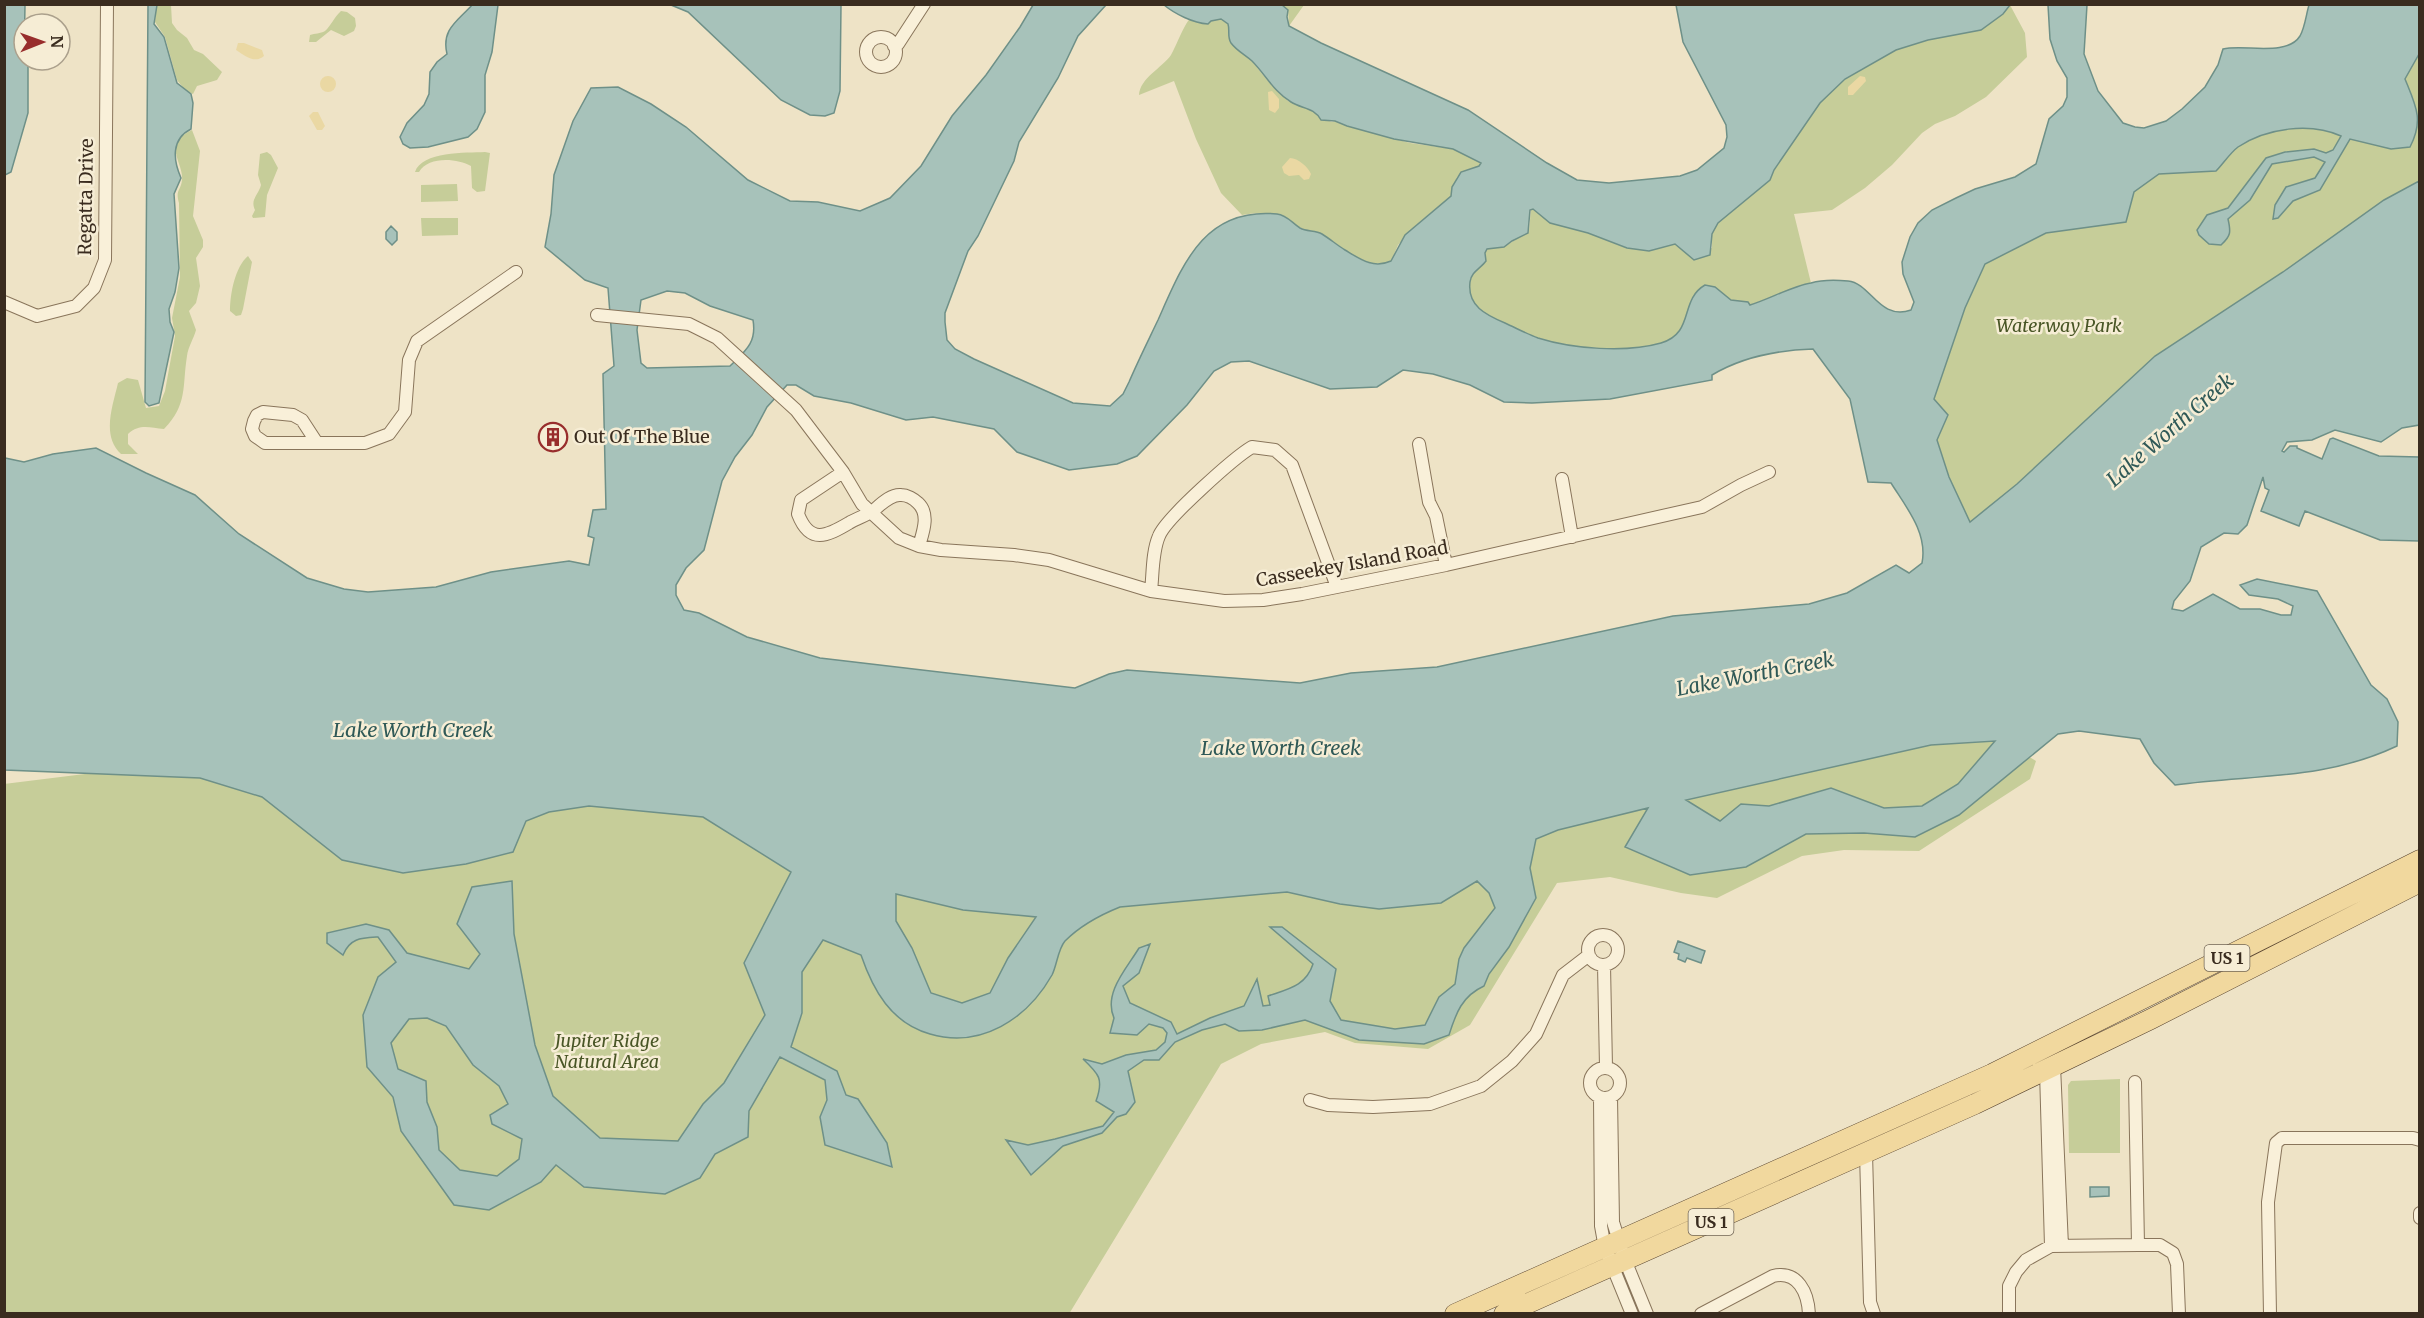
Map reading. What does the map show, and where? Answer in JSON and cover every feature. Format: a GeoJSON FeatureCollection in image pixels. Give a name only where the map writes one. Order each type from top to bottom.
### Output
{"type":"FeatureCollection","features":[{"type":"Feature","properties":{"kind":"main road","name":"US 1"},"geometry":{"type":"LineString","coordinates":[[1504,1314],[1615,1254],[1867,1130],[1992,1074],[2420,860]]}},
{"type":"Feature","properties":{"kind":"main road"},"geometry":{"type":"LineString","coordinates":[[2351,917],[2357,902],[2420,869]]}},
{"type":"Feature","properties":{"kind":"main road","name":"US 1"},"geometry":{"type":"LineString","coordinates":[[1455,1314],[1721,1217],[1866,1153],[2050,1069],[2420,882]]}},
{"type":"Feature","properties":{"kind":"main road"},"geometry":{"type":"LineString","coordinates":[[2262,962],[2279,944],[2324,922],[2332,905]]}},
{"type":"Feature","properties":{"kind":"main road"},"geometry":{"type":"LineString","coordinates":[[1975,1104],[1979,1090],[2099,1029],[2114,1014]]}},
{"type":"Feature","properties":{"kind":"main road"},"geometry":{"type":"LineString","coordinates":[[1721,1217],[1761,1191],[1850,1149],[1867,1130]]}},
{"type":"Feature","properties":{"kind":"street","name":"Regatta Drive"},"geometry":{"type":"LineString","coordinates":[[4,302],[37,316],[76,306],[94,288],[105,260],[107,4]]}},
{"type":"Feature","properties":{"kind":"street"},"geometry":{"type":"LineString","coordinates":[[894,46],[898,44],[924,4]]}},
{"type":"Feature","properties":{"kind":"street"},"geometry":{"type":"LineString","coordinates":[[317,443],[302,420],[293,415],[263,412],[257,415],[254,421],[253,433],[265,443],[317,443],[365,442],[389,434],[405,412],[409,360],[417,341],[516,272]]}},
{"type":"Feature","properties":{"kind":"street","name":"Casseekey Island Road"},"geometry":{"type":"LineString","coordinates":[[597,315],[681,323],[700,328],[717,338],[796,411],[843,472],[862,504],[899,538],[919,546],[941,550],[1049,560],[1152,591],[1234,601],[1263,600],[1337,587],[1446,565],[1702,507],[1769,472]]}},
{"type":"Feature","properties":{"kind":"street"},"geometry":{"type":"LineString","coordinates":[[1419,444],[1429,502],[1436,516],[1446,565]]}},
{"type":"Feature","properties":{"kind":"street"},"geometry":{"type":"LineString","coordinates":[[1152,591],[1159,536],[1168,521],[1231,462],[1252,447],[1275,450],[1292,465],[1337,587]]}},
{"type":"Feature","properties":{"kind":"street"},"geometry":{"type":"LineString","coordinates":[[843,472],[801,500],[798,514],[808,531],[821,536],[835,533],[871,512],[885,500],[901,494],[914,499],[923,507],[925,520],[919,546]]}},
{"type":"Feature","properties":{"kind":"street"},"geometry":{"type":"LineString","coordinates":[[1562,479],[1572,537]]}},
{"type":"Feature","properties":{"kind":"street"},"geometry":{"type":"LineString","coordinates":[[1604,934],[1618,945],[1617,956],[1609,964],[1604,965],[1596,963],[1589,955],[1590,943],[1596,937],[1604,934]]}},
{"type":"Feature","properties":{"kind":"street"},"geometry":{"type":"LineString","coordinates":[[1310,1100],[1328,1105],[1373,1107],[1430,1104],[1481,1086],[1512,1061],[1536,1035],[1563,975],[1589,955]]}},
{"type":"Feature","properties":{"kind":"street"},"geometry":{"type":"LineString","coordinates":[[1604,965],[1606,1067]]}},
{"type":"Feature","properties":{"kind":"street"},"geometry":{"type":"LineString","coordinates":[[1606,1067],[1614,1070],[1620,1078],[1619,1089],[1606,1097],[1592,1090],[1590,1080],[1598,1069],[1606,1067]]}},
{"type":"Feature","properties":{"kind":"street"},"geometry":{"type":"LineString","coordinates":[[2050,1069],[2056,1246]]}},
{"type":"Feature","properties":{"kind":"street"},"geometry":{"type":"LineString","coordinates":[[2135,1082],[2138,1245]]}},
{"type":"Feature","properties":{"kind":"street"},"geometry":{"type":"LineString","coordinates":[[1606,1097],[1601,1226],[1645,1310],[1632,1313],[1615,1254]]}},
{"type":"Feature","properties":{"kind":"street"},"geometry":{"type":"LineString","coordinates":[[2270,1314],[2268,1202],[2276,1143],[2282,1138],[2413,1138],[2420,1140]]}},
{"type":"Feature","properties":{"kind":"street"},"geometry":{"type":"LineString","coordinates":[[1866,1153],[1870,1302],[1874,1314]]}},
{"type":"Feature","properties":{"kind":"street"},"geometry":{"type":"LineString","coordinates":[[2420,1213],[2420,1218]]}},
{"type":"Feature","properties":{"kind":"street"},"geometry":{"type":"LineString","coordinates":[[2009,1314],[2009,1286],[2016,1272],[2026,1260],[2056,1246],[2138,1245],[2160,1245],[2173,1253],[2177,1264],[2179,1314]]}},
{"type":"Feature","properties":{"kind":"street"},"geometry":{"type":"LineString","coordinates":[[1701,1314],[1773,1276],[1780,1275],[1800,1283],[1807,1296],[1809,1314]]}},
{"type":"Feature","properties":{"kind":"green space"},"geometry":{"type":"Polygon","coordinates":[[[156,5],[171,5],[172,23],[187,38],[194,50],[203,54],[222,72],[217,80],[197,86],[193,94],[185,90],[177,80],[165,37],[155,22],[156,5]]]}},
{"type":"Feature","properties":{"kind":"green space"},"geometry":{"type":"Polygon","coordinates":[[[1282,5],[1304,5],[1289,26],[1288,10],[1282,5]]]}},
{"type":"Feature","properties":{"kind":"green space"},"geometry":{"type":"Polygon","coordinates":[[[2010,5],[2025,33],[2027,57],[1986,97],[1922,133],[1892,165],[1865,188],[1832,210],[1794,214],[1811,283],[1750,305],[1748,302],[1731,300],[1715,287],[1691,299],[1683,326],[1672,339],[1659,344],[1625,348],[1567,345],[1537,338],[1487,316],[1473,301],[1470,292],[1471,276],[1486,261],[1487,248],[1507,245],[1529,231],[1531,209],[1550,223],[1588,233],[1627,248],[1649,251],[1675,244],[1687,254],[1712,248],[1712,234],[1718,223],[1770,180],[1774,170],[1820,103],[1845,79],[1896,50],[1928,40],[1981,30],[2003,14],[2010,5]]]}},
{"type":"Feature","properties":{"kind":"green space","name":"Waterway Park"},"geometry":{"type":"Polygon","coordinates":[[[2419,5],[2419,192],[1995,522],[1956,521],[1940,474],[1930,379],[1987,250],[2419,5]]]}},
{"type":"Feature","properties":{"kind":"green space"},"geometry":{"type":"Polygon","coordinates":[[[341,11],[355,18],[354,31],[344,36],[331,30],[316,42],[309,42],[310,35],[325,31],[341,11]]]}},
{"type":"Feature","properties":{"kind":"green space"},"geometry":{"type":"Polygon","coordinates":[[[1220,14],[1228,24],[1231,43],[1251,60],[1288,101],[1307,107],[1319,114],[1319,117],[1332,122],[1410,143],[1453,149],[1480,161],[1481,165],[1457,177],[1451,196],[1414,227],[1398,245],[1391,261],[1372,263],[1363,260],[1321,234],[1302,229],[1283,216],[1266,213],[1242,215],[1221,193],[1196,139],[1174,81],[1139,95],[1147,78],[1171,55],[1189,19],[1198,15],[1220,14]]]}},
{"type":"Feature","properties":{"kind":"green space"},"geometry":{"type":"Polygon","coordinates":[[[192,130],[200,151],[193,216],[203,240],[203,247],[196,258],[200,286],[196,303],[189,311],[196,330],[188,353],[183,395],[172,420],[164,429],[141,427],[128,434],[128,444],[138,454],[121,454],[111,438],[110,429],[111,410],[118,383],[127,378],[138,380],[146,408],[159,406],[165,391],[175,336],[172,318],[180,277],[178,195],[182,174],[176,147],[183,135],[192,130]]]}},
{"type":"Feature","properties":{"kind":"green space"},"geometry":{"type":"Polygon","coordinates":[[[267,152],[278,168],[267,195],[265,217],[253,218],[254,200],[261,185],[258,175],[260,154],[267,152]]]}},
{"type":"Feature","properties":{"kind":"green space"},"geometry":{"type":"Polygon","coordinates":[[[456,153],[490,153],[485,191],[477,192],[472,188],[471,166],[458,161],[436,161],[429,163],[419,172],[415,172],[419,165],[435,157],[456,153]]]}},
{"type":"Feature","properties":{"kind":"green space"},"geometry":{"type":"Polygon","coordinates":[[[457,184],[458,201],[421,202],[421,185],[457,184]]]}},
{"type":"Feature","properties":{"kind":"green space"},"geometry":{"type":"Polygon","coordinates":[[[421,218],[458,218],[458,235],[422,236],[421,218]]]}},
{"type":"Feature","properties":{"kind":"green space"},"geometry":{"type":"Polygon","coordinates":[[[248,256],[252,262],[243,309],[241,315],[236,316],[230,311],[232,289],[240,267],[248,256]]]}},
{"type":"Feature","properties":{"kind":"green space","name":"Jupiter Ridge Natural Area"},"geometry":{"type":"Polygon","coordinates":[[[1994,736],[2036,761],[2030,779],[1919,851],[1844,850],[1802,856],[1717,898],[1681,893],[1610,877],[1557,883],[1470,1025],[1428,1049],[1355,1043],[1325,1032],[1261,1044],[1221,1064],[1069,1314],[5,1313],[4,784],[278,750],[471,781],[1287,892],[1340,904],[1551,824],[1856,751],[1994,736]]]}},
{"type":"Feature","properties":{"kind":"green space"},"geometry":{"type":"Polygon","coordinates":[[[2120,1079],[2120,1153],[2069,1153],[2068,1085],[2071,1081],[2120,1079]]]}},
{"type":"Feature","properties":{"kind":"sand"},"geometry":{"type":"Polygon","coordinates":[[[238,43],[262,50],[264,56],[257,59],[246,57],[236,50],[238,43]]]}},
{"type":"Feature","properties":{"kind":"sand"},"geometry":{"type":"Polygon","coordinates":[[[328,76],[334,78],[336,84],[334,90],[328,92],[322,90],[320,84],[322,78],[328,76]]]}},
{"type":"Feature","properties":{"kind":"sand"},"geometry":{"type":"Polygon","coordinates":[[[1860,76],[1865,77],[1866,81],[1853,95],[1848,95],[1848,87],[1860,76]]]}},
{"type":"Feature","properties":{"kind":"sand"},"geometry":{"type":"Polygon","coordinates":[[[1272,91],[1279,99],[1279,108],[1275,113],[1269,110],[1268,92],[1272,91]]]}},
{"type":"Feature","properties":{"kind":"sand"},"geometry":{"type":"Polygon","coordinates":[[[313,112],[318,112],[325,126],[322,130],[317,130],[309,116],[313,112]]]}},
{"type":"Feature","properties":{"kind":"sand"},"geometry":{"type":"Polygon","coordinates":[[[1290,158],[1299,161],[1308,169],[1311,174],[1309,179],[1304,180],[1299,175],[1289,176],[1284,173],[1282,167],[1290,158]]]}},
{"type":"Feature","properties":{"kind":"water"},"geometry":{"type":"Polygon","coordinates":[[[4,5],[25,5],[25,12],[12,12],[12,72],[28,72],[28,113],[11,172],[5,175],[4,5]]]}},
{"type":"Feature","properties":{"kind":"water"},"geometry":{"type":"Polygon","coordinates":[[[148,5],[157,5],[154,24],[164,37],[177,83],[191,94],[193,103],[191,129],[180,138],[175,150],[176,164],[181,178],[174,194],[179,268],[175,292],[169,309],[174,332],[159,403],[149,406],[145,402],[148,5]]]}},
{"type":"Feature","properties":{"kind":"water"},"geometry":{"type":"Polygon","coordinates":[[[472,5],[498,5],[492,52],[485,75],[485,112],[477,129],[468,137],[428,147],[410,148],[403,144],[400,137],[407,123],[424,105],[429,94],[430,72],[447,54],[446,38],[452,26],[472,5]]]}},
{"type":"Feature","properties":{"kind":"water"},"geometry":{"type":"Polygon","coordinates":[[[671,5],[841,5],[840,91],[834,113],[825,116],[810,115],[781,100],[688,12],[671,5]]]}},
{"type":"Feature","properties":{"kind":"water","name":"Lake Worth Creek"},"geometry":{"type":"Polygon","coordinates":[[[1033,5],[1106,5],[1078,36],[1058,78],[1019,142],[1014,161],[978,236],[968,251],[945,313],[947,340],[955,349],[974,359],[1073,403],[1110,406],[1123,394],[1187,260],[1214,230],[1231,220],[1252,214],[1277,214],[1300,228],[1322,234],[1361,260],[1384,263],[1391,261],[1405,235],[1451,196],[1452,187],[1461,172],[1479,166],[1481,163],[1453,149],[1394,139],[1335,121],[1321,120],[1311,110],[1285,98],[1252,61],[1233,46],[1229,38],[1228,24],[1221,19],[1208,24],[1196,22],[1164,5],[1282,5],[1288,10],[1289,26],[1468,110],[1547,163],[1577,180],[1609,183],[1680,176],[1697,170],[1724,148],[1727,137],[1726,125],[1683,42],[1676,5],[2010,5],[2003,14],[1981,30],[1928,40],[1896,50],[1845,79],[1820,103],[1774,170],[1770,180],[1718,223],[1712,234],[1710,255],[1694,260],[1675,244],[1649,251],[1627,248],[1588,233],[1550,223],[1533,209],[1530,210],[1528,233],[1504,247],[1487,249],[1486,261],[1474,273],[1470,282],[1472,297],[1485,313],[1538,338],[1552,342],[1616,349],[1647,346],[1672,338],[1679,332],[1692,299],[1705,285],[1715,287],[1731,300],[1748,302],[1750,305],[1815,282],[1848,281],[1856,283],[1891,310],[1900,312],[1911,310],[1914,302],[1903,274],[1902,262],[1910,237],[1918,223],[1932,210],[1975,189],[2015,177],[2036,164],[2049,119],[2063,106],[2067,97],[2067,78],[2057,61],[2050,39],[2048,5],[2087,5],[2084,54],[2098,91],[2123,123],[2144,128],[2166,121],[2205,87],[2218,65],[2223,49],[2275,48],[2294,42],[2302,32],[2309,5],[2419,5],[2419,54],[2405,79],[2417,113],[2417,129],[2410,147],[2391,149],[2350,139],[2320,190],[2293,201],[2278,218],[2273,219],[2275,205],[2286,187],[2315,178],[2325,162],[2314,157],[2272,164],[2250,200],[2228,219],[2230,231],[2227,239],[2221,245],[2209,244],[2197,230],[2207,215],[2228,208],[2266,158],[2285,152],[2314,149],[2326,153],[2333,150],[2341,136],[2316,129],[2275,131],[2249,140],[2238,147],[2216,171],[2159,174],[2134,192],[2126,222],[2046,233],[1985,264],[1965,308],[1934,399],[1948,415],[1937,440],[1949,477],[1970,522],[2017,484],[2155,356],[2283,272],[2384,200],[2419,181],[2419,425],[2402,428],[2381,442],[2335,430],[2312,440],[2287,442],[2282,451],[2284,452],[2290,446],[2297,446],[2322,459],[2330,439],[2333,438],[2379,456],[2419,457],[2419,541],[2380,540],[2305,511],[2299,526],[2261,511],[2269,490],[2265,488],[2263,477],[2247,525],[2238,534],[2224,533],[2201,547],[2190,581],[2174,601],[2172,609],[2183,611],[2213,594],[2240,609],[2260,609],[2281,615],[2291,615],[2293,606],[2278,599],[2249,595],[2240,585],[2257,579],[2317,591],[2371,685],[2387,699],[2398,722],[2397,746],[2369,757],[2315,771],[2175,785],[2154,763],[2140,739],[2079,731],[2058,734],[1959,815],[1915,837],[1864,833],[1806,834],[1746,867],[1690,875],[1625,847],[1648,808],[1558,830],[1536,839],[1530,868],[1536,898],[1509,947],[1489,974],[1484,986],[1470,995],[1461,1006],[1449,1035],[1424,1044],[1359,1040],[1305,1020],[1262,1030],[1239,1031],[1225,1024],[1202,1030],[1175,1042],[1159,1060],[1144,1060],[1128,1071],[1135,1102],[1126,1114],[1117,1117],[1102,1133],[1063,1146],[1031,1175],[1006,1140],[1028,1145],[1055,1139],[1103,1126],[1114,1112],[1096,1101],[1100,1082],[1096,1073],[1083,1059],[1102,1064],[1126,1055],[1156,1050],[1165,1042],[1167,1033],[1163,1028],[1149,1024],[1137,1035],[1110,1033],[1114,1018],[1111,1009],[1114,990],[1139,948],[1150,944],[1139,973],[1123,986],[1130,1003],[1171,1022],[1177,1034],[1210,1018],[1244,1006],[1257,979],[1263,1006],[1270,1005],[1268,996],[1295,986],[1306,977],[1313,964],[1270,927],[1282,927],[1336,969],[1330,1001],[1341,1020],[1395,1029],[1425,1025],[1439,997],[1455,984],[1459,959],[1464,948],[1495,908],[1489,893],[1477,881],[1441,903],[1379,909],[1340,904],[1287,892],[1120,907],[1091,921],[1065,941],[1052,975],[1042,991],[1016,1017],[984,1034],[967,1037],[949,1038],[930,1034],[904,1022],[885,1004],[871,981],[861,955],[823,940],[802,972],[802,1013],[791,1047],[837,1071],[846,1095],[858,1099],[887,1143],[892,1167],[825,1145],[820,1117],[827,1100],[825,1080],[780,1057],[749,1111],[748,1137],[715,1154],[700,1178],[665,1194],[584,1187],[556,1165],[541,1182],[489,1210],[454,1205],[401,1131],[393,1097],[367,1067],[363,1015],[378,977],[396,962],[378,937],[353,942],[343,955],[327,943],[327,933],[366,924],[389,930],[407,953],[469,969],[480,954],[457,924],[472,887],[512,881],[514,934],[535,1045],[553,1096],[600,1138],[678,1141],[703,1104],[724,1083],[765,1015],[744,963],[791,872],[703,817],[589,806],[549,812],[526,821],[513,852],[466,864],[403,873],[342,860],[262,797],[200,778],[5,770],[5,458],[24,462],[53,454],[96,448],[195,495],[239,534],[307,578],[344,589],[368,592],[436,587],[491,572],[569,561],[589,565],[594,538],[588,536],[593,510],[606,509],[603,374],[614,366],[608,288],[585,280],[545,247],[551,214],[554,175],[573,121],[591,88],[618,87],[651,104],[686,127],[748,180],[790,201],[818,202],[860,211],[890,198],[921,166],[952,116],[986,75],[1033,5]],[[667,291],[641,300],[637,330],[641,363],[647,368],[730,366],[745,351],[751,341],[753,320],[710,306],[685,293],[667,291]],[[1813,349],[1774,353],[1736,363],[1712,375],[1712,380],[1610,399],[1532,403],[1504,402],[1470,385],[1433,374],[1403,370],[1377,387],[1330,389],[1249,361],[1231,362],[1214,371],[1187,405],[1137,456],[1117,464],[1069,470],[1017,452],[994,429],[933,417],[906,420],[851,403],[814,396],[796,385],[787,385],[767,407],[722,481],[704,550],[686,568],[676,585],[676,595],[684,610],[699,613],[747,637],[820,658],[1075,688],[1109,674],[1127,670],[1300,683],[1351,673],[1437,667],[1673,616],[1809,604],[1847,593],[1896,565],[1909,573],[1922,563],[1923,552],[1919,531],[1891,483],[1868,482],[1850,399],[1813,349]],[[1995,741],[1931,745],[1686,800],[1720,821],[1741,804],[1769,806],[1831,788],[1884,808],[1922,806],[1958,784],[1995,741]],[[896,894],[896,921],[912,948],[931,993],[962,1003],[990,993],[1008,958],[1036,917],[963,910],[896,894]],[[427,1018],[409,1019],[391,1043],[398,1069],[426,1081],[427,1102],[437,1127],[439,1150],[460,1170],[497,1176],[519,1159],[522,1139],[492,1124],[490,1115],[508,1104],[499,1086],[473,1065],[446,1026],[427,1018]]]}},
{"type":"Feature","properties":{"kind":"water"},"geometry":{"type":"Polygon","coordinates":[[[391,226],[397,232],[397,240],[392,245],[386,239],[386,232],[391,226]]]}},
{"type":"Feature","properties":{"kind":"water"},"geometry":{"type":"Polygon","coordinates":[[[1678,941],[1705,951],[1701,963],[1687,958],[1685,962],[1678,959],[1679,954],[1674,952],[1678,941]]]}},
{"type":"Feature","properties":{"kind":"water"},"geometry":{"type":"Polygon","coordinates":[[[2090,1187],[2109,1187],[2109,1196],[2090,1197],[2090,1187]]]}},
{"type":"Feature","properties":{"kind":"place","name":"Out Of The Blue"},"geometry":{"type":"Point","coordinates":[553,437]}}]}
